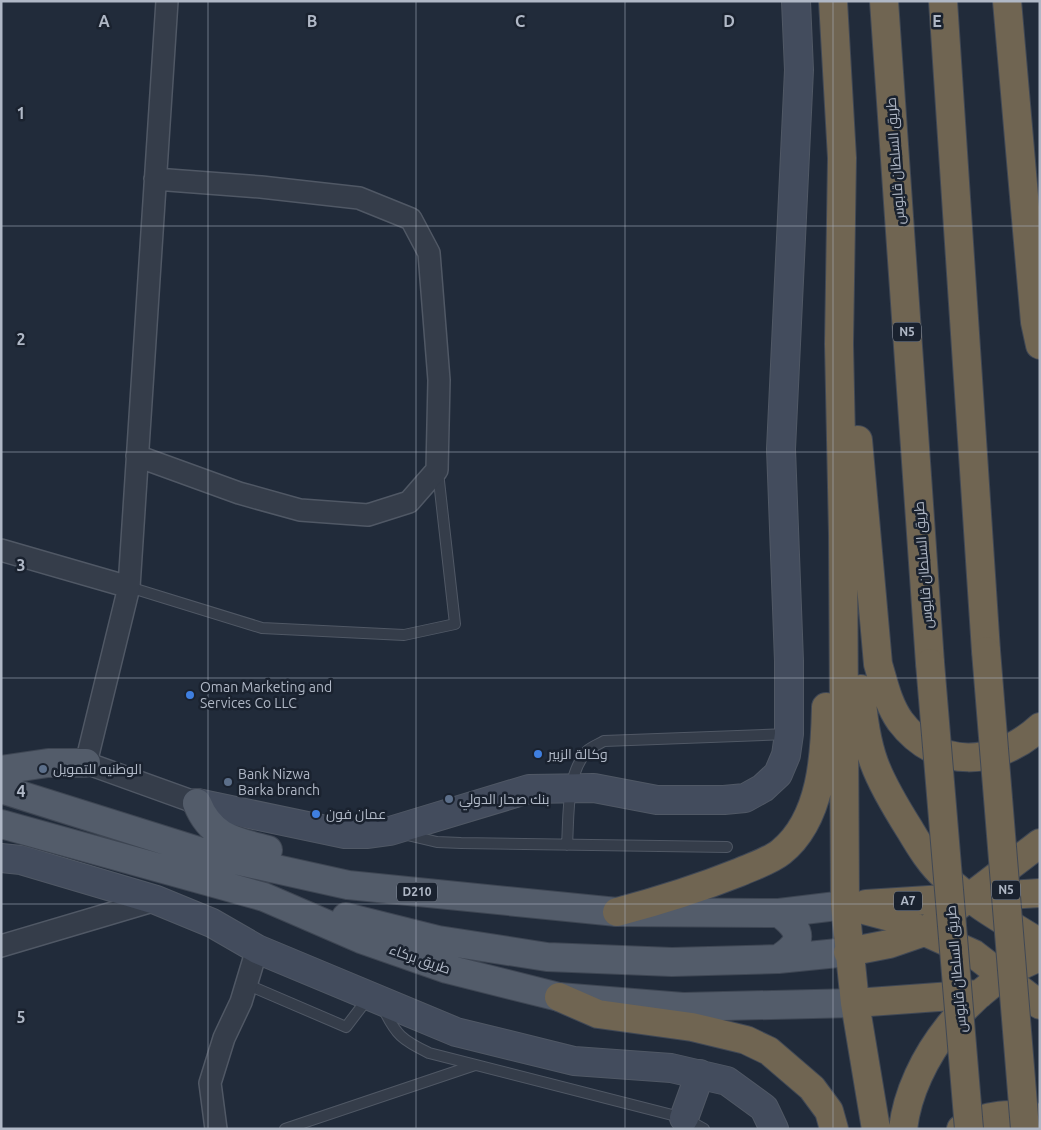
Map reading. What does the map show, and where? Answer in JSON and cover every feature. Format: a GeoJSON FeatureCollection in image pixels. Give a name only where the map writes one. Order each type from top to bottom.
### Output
{"type":"FeatureCollection","features":[{"type":"Feature","properties":{"kind":"highway"},"geometry":{"type":"LineString","coordinates":[[833,1],[842,158],[839,344],[843,534],[845,905],[848,952],[855,1003],[876,1129]]}},
{"type":"Feature","properties":{"kind":"highway","name":"طريق السلطان قابوس"},"geometry":{"type":"LineString","coordinates":[[884,1],[930,663],[969,1129]]}},
{"type":"Feature","properties":{"kind":"highway","name":"N5"},"geometry":{"type":"LineString","coordinates":[[943,1],[986,651],[1025,1129]]}},
{"type":"Feature","properties":{"kind":"highway"},"geometry":{"type":"LineString","coordinates":[[1006,1],[1040,363]]}},
{"type":"Feature","properties":{"kind":"highway"},"geometry":{"type":"LineString","coordinates":[[839,344],[852,372],[878,664],[887,696],[900,720],[914,737],[936,752],[962,757],[984,758],[1023,742],[1040,727]]}},
{"type":"Feature","properties":{"kind":"highway"},"geometry":{"type":"LineString","coordinates":[[617,912],[677,896],[758,864],[781,852],[808,816],[822,770],[825,739],[829,419],[839,344]]}},
{"type":"Feature","properties":{"kind":"highway"},"geometry":{"type":"LineString","coordinates":[[843,534],[853,578],[863,725],[870,755],[879,779],[925,854],[946,878],[1040,943]]}},
{"type":"Feature","properties":{"kind":"highway"},"geometry":{"type":"LineString","coordinates":[[848,952],[889,944],[924,932],[1040,843]]}},
{"type":"Feature","properties":{"kind":"highway","name":"A7"},"geometry":{"type":"LineString","coordinates":[[845,905],[1040,892]]}},
{"type":"Feature","properties":{"kind":"highway"},"geometry":{"type":"LineString","coordinates":[[845,905],[894,918],[974,954],[1026,990]]}},
{"type":"Feature","properties":{"kind":"highway"},"geometry":{"type":"LineString","coordinates":[[1026,990],[1040,957]]}},
{"type":"Feature","properties":{"kind":"highway"},"geometry":{"type":"LineString","coordinates":[[855,1003],[1026,990]]}},
{"type":"Feature","properties":{"kind":"highway"},"geometry":{"type":"LineString","coordinates":[[902,1129],[904,1113],[930,1050],[977,994]]}},
{"type":"Feature","properties":{"kind":"highway"},"geometry":{"type":"LineString","coordinates":[[559,997],[598,1014],[692,1027],[746,1040],[769,1051],[812,1088],[828,1111],[834,1129]]}},
{"type":"Feature","properties":{"kind":"highway"},"geometry":{"type":"LineString","coordinates":[[961,1129],[987,1117],[1005,1114],[1040,1118]]}},
{"type":"Feature","properties":{"kind":"main road"},"geometry":{"type":"LineString","coordinates":[[1,770],[48,763],[86,763]]}},
{"type":"Feature","properties":{"kind":"main road","name":"D210"},"geometry":{"type":"LineString","coordinates":[[1,790],[208,854],[348,885],[617,912],[779,912],[845,905]]}},
{"type":"Feature","properties":{"kind":"main road"},"geometry":{"type":"LineString","coordinates":[[197,803],[202,816],[224,836],[324,864],[348,885]]}},
{"type":"Feature","properties":{"kind":"main road","name":"طريق بركاء"},"geometry":{"type":"LineString","coordinates":[[1,824],[264,897],[361,939],[447,969],[559,997],[684,1007],[855,1003]]}},
{"type":"Feature","properties":{"kind":"main road"},"geometry":{"type":"LineString","coordinates":[[264,897],[438,940],[547,957],[672,962],[778,960],[848,952]]}},
{"type":"Feature","properties":{"kind":"main road"},"geometry":{"type":"LineString","coordinates":[[778,960],[794,949],[798,937],[793,923],[779,912]]}},
{"type":"Feature","properties":{"kind":"street"},"geometry":{"type":"LineString","coordinates":[[166,1],[129,588],[86,763],[197,803],[346,834],[368,834],[390,830],[509,793],[536,788],[594,788],[657,800],[677,801],[744,798],[763,788],[778,774],[786,755],[789,734],[789,661],[781,449],[799,70],[796,1]]}},
{"type":"Feature","properties":{"kind":"street"},"geometry":{"type":"LineString","coordinates":[[137,456],[239,492],[300,510],[368,515],[410,502],[437,470],[439,380],[429,253],[411,219],[358,198],[261,186],[155,179]]}},
{"type":"Feature","properties":{"kind":"street"},"geometry":{"type":"LineString","coordinates":[[1,550],[129,588]]}},
{"type":"Feature","properties":{"kind":"street"},"geometry":{"type":"LineString","coordinates":[[1,858],[21,860],[156,900],[212,923],[257,949],[456,1032],[574,1061],[671,1068],[727,1081],[764,1108],[774,1129]]}},
{"type":"Feature","properties":{"kind":"street"},"geometry":{"type":"LineString","coordinates":[[1,946],[156,900]]}},
{"type":"Feature","properties":{"kind":"street"},"geometry":{"type":"LineString","coordinates":[[216,1129],[210,1083],[224,1038],[240,1002],[257,949]]}},
{"type":"Feature","properties":{"kind":"street"},"geometry":{"type":"LineString","coordinates":[[694,1124],[700,1074]]}},
{"type":"Feature","properties":{"kind":"lane"},"geometry":{"type":"LineString","coordinates":[[129,588],[262,628],[404,635],[455,624],[437,470]]}},
{"type":"Feature","properties":{"kind":"lane"},"geometry":{"type":"LineString","coordinates":[[567,845],[571,787],[578,765],[588,750],[604,741],[789,734]]}},
{"type":"Feature","properties":{"kind":"lane"},"geometry":{"type":"LineString","coordinates":[[390,830],[414,837],[453,843],[727,847]]}},
{"type":"Feature","properties":{"kind":"lane"},"geometry":{"type":"LineString","coordinates":[[246,984],[346,1027],[375,998],[404,1041],[429,1053],[694,1124]]}},
{"type":"Feature","properties":{"kind":"lane"},"geometry":{"type":"LineString","coordinates":[[285,1129],[476,1065]]}},
{"type":"Feature","properties":{"kind":"place","name":"Oman Marketing and Services Co LLC"},"geometry":{"type":"Point","coordinates":[190,695]}},
{"type":"Feature","properties":{"kind":"place","name":"وكالة الزبير"},"geometry":{"type":"Point","coordinates":[538,754]}},
{"type":"Feature","properties":{"kind":"place","name":"الوطنيه للتمويل"},"geometry":{"type":"Point","coordinates":[43,769]}},
{"type":"Feature","properties":{"kind":"place","name":"Bank Nizwa Barka branch"},"geometry":{"type":"Point","coordinates":[228,782]}},
{"type":"Feature","properties":{"kind":"place","name":"بنك صحار الدولي"},"geometry":{"type":"Point","coordinates":[449,799]}},
{"type":"Feature","properties":{"kind":"place","name":"عمان فون"},"geometry":{"type":"Point","coordinates":[316,814]}}]}
